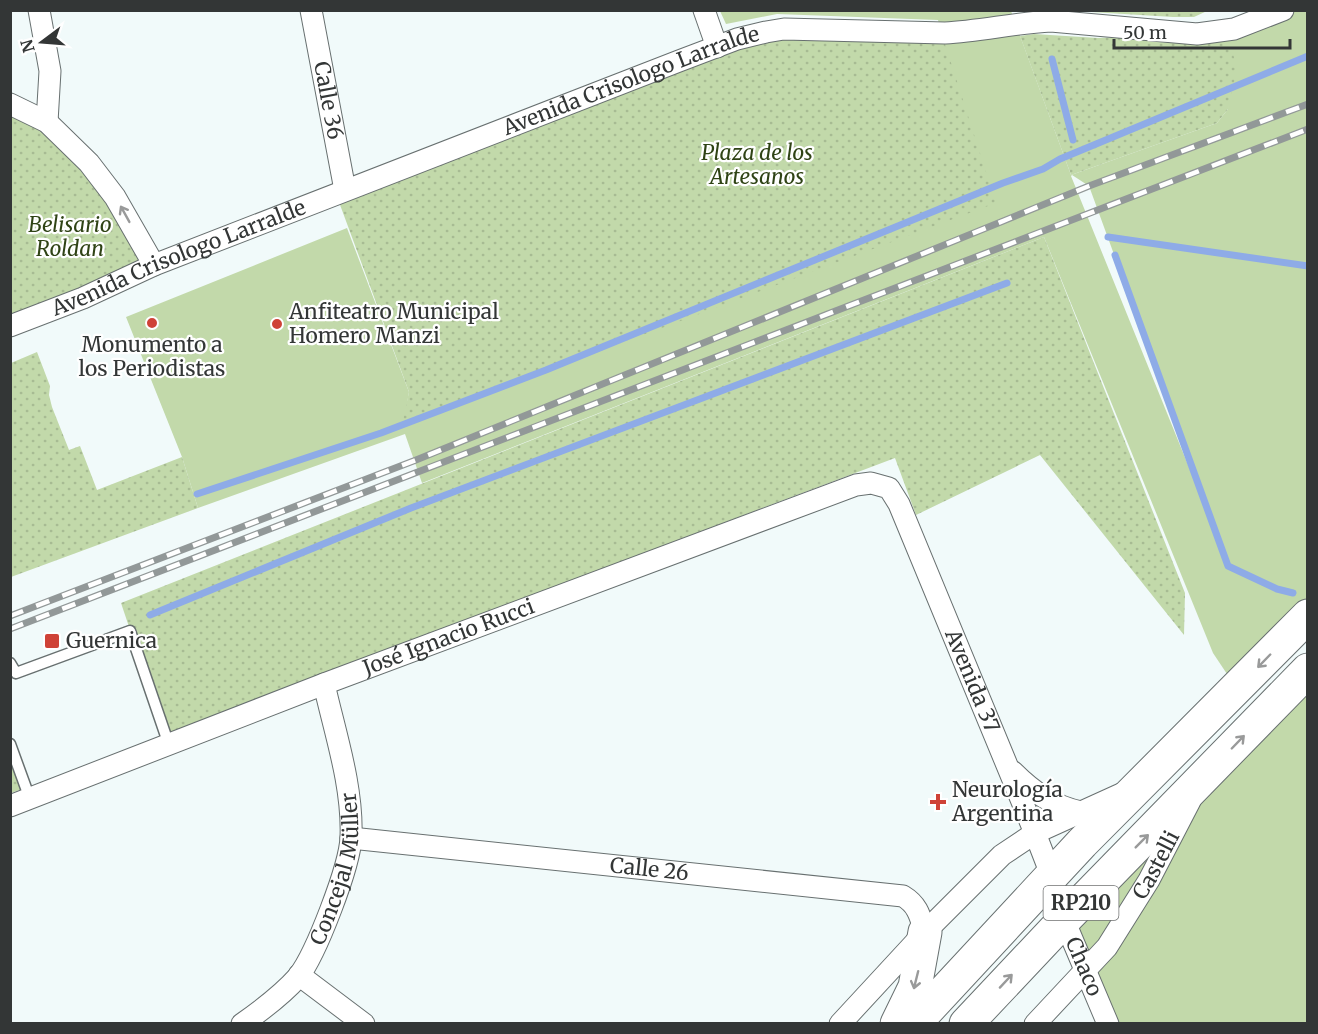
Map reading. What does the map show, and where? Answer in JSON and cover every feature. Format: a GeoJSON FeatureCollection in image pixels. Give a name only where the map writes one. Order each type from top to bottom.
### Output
{"type":"FeatureCollection","features":[{"type":"Feature","properties":{"kind":"main road","name":"RP210"},"geometry":{"type":"LineString","coordinates":[[914,1023],[1052,876],[1308,616]]}},
{"type":"Feature","properties":{"kind":"main road","name":"RP210"},"geometry":{"type":"LineString","coordinates":[[966,1023],[1308,670]]}},
{"type":"Feature","properties":{"kind":"main road"},"geometry":{"type":"LineString","coordinates":[[897,1023],[915,987],[925,932]]}},
{"type":"Feature","properties":{"kind":"street"},"geometry":{"type":"LineString","coordinates":[[39,10],[50,71],[47,123]]}},
{"type":"Feature","properties":{"kind":"street","name":"Calle 36"},"geometry":{"type":"LineString","coordinates":[[312,10],[345,189]]}},
{"type":"Feature","properties":{"kind":"street"},"geometry":{"type":"LineString","coordinates":[[704,10],[717,47]]}},
{"type":"Feature","properties":{"kind":"street","name":"Avenida Crisologo Larralde"},"geometry":{"type":"LineString","coordinates":[[10,326],[83,298],[154,265],[345,189],[751,36],[784,29],[970,32],[1051,21],[1197,34],[1230,20],[1283,10]]}},
{"type":"Feature","properties":{"kind":"street"},"geometry":{"type":"LineString","coordinates":[[10,104],[47,123],[89,163],[115,197],[154,265]]}},
{"type":"Feature","properties":{"kind":"street","name":"José Ignacio Rucci"},"geometry":{"type":"LineString","coordinates":[[20,802],[324,684],[856,485],[871,483],[889,488]]}},
{"type":"Feature","properties":{"kind":"street","name":"Avenida 37"},"geometry":{"type":"LineString","coordinates":[[889,488],[899,504],[1052,876]]}},
{"type":"Feature","properties":{"kind":"street","name":"Concejal Müller"},"geometry":{"type":"LineString","coordinates":[[242,1023],[276,999],[299,975],[328,916],[343,875],[351,838],[349,807],[343,768],[324,684]]}},
{"type":"Feature","properties":{"kind":"street"},"geometry":{"type":"LineString","coordinates":[[1008,768],[1026,785],[1045,798],[1063,808],[1081,812]]}},
{"type":"Feature","properties":{"kind":"street"},"geometry":{"type":"LineString","coordinates":[[840,1023],[925,932],[1002,855],[1035,833],[1142,784]]}},
{"type":"Feature","properties":{"kind":"street","name":"Castelli"},"geometry":{"type":"LineString","coordinates":[[1035,1023],[1107,947],[1149,880],[1183,818],[1198,784]]}},
{"type":"Feature","properties":{"kind":"street","name":"Calle 26"},"geometry":{"type":"LineString","coordinates":[[351,838],[903,896],[919,911],[925,932]]}},
{"type":"Feature","properties":{"kind":"street","name":"Chaco"},"geometry":{"type":"LineString","coordinates":[[1052,876],[1064,920],[1084,972],[1108,1023]]}},
{"type":"Feature","properties":{"kind":"street"},"geometry":{"type":"LineString","coordinates":[[299,975],[364,1023]]}},
{"type":"Feature","properties":{"kind":"lane"},"geometry":{"type":"LineString","coordinates":[[10,663],[16,674],[130,631],[169,745]]}},
{"type":"Feature","properties":{"kind":"lane"},"geometry":{"type":"LineString","coordinates":[[10,744],[20,802]]}},
{"type":"Feature","properties":{"kind":"green space"},"geometry":{"type":"Polygon","coordinates":[[[720,11],[1011,11],[1071,175],[1217,123],[1228,109],[1229,38],[1295,11],[1307,11],[1307,616],[1237,689],[1213,653],[1044,237],[422,483],[405,434],[198,508],[182,457],[126,317],[347,228],[409,392],[404,421],[944,41],[938,20],[777,14],[726,24],[720,11]],[[1071,176],[1218,539],[1089,186],[1071,176]]]}},
{"type":"Feature","properties":{"kind":"green space"},"geometry":{"type":"Polygon","coordinates":[[[1075,11],[1207,11],[1194,17],[1173,17],[1075,11]]]}},
{"type":"Feature","properties":{"kind":"green space"},"geometry":{"type":"Polygon","coordinates":[[[1034,34],[1120,37],[1184,43],[1229,38],[1237,69],[1228,109],[1217,123],[1071,175],[1020,36],[1034,34]]]}},
{"type":"Feature","properties":{"kind":"green space","name":"Plaza de los Artesanos"},"geometry":{"type":"Polygon","coordinates":[[[768,36],[944,41],[996,203],[402,425],[409,392],[339,202],[768,36]]]}},
{"type":"Feature","properties":{"kind":"green space","name":"Belisario Roldan"},"geometry":{"type":"Polygon","coordinates":[[[11,104],[47,122],[154,265],[11,326],[11,104]]]}},
{"type":"Feature","properties":{"kind":"green space"},"geometry":{"type":"Polygon","coordinates":[[[1044,237],[1185,593],[1184,635],[1040,455],[916,515],[895,458],[165,734],[121,603],[1044,237]]]}},
{"type":"Feature","properties":{"kind":"green space"},"geometry":{"type":"Polygon","coordinates":[[[37,352],[50,386],[49,395],[52,407],[69,450],[80,446],[97,490],[182,457],[198,508],[11,577],[11,363],[37,352]]]}},
{"type":"Feature","properties":{"kind":"green space"},"geometry":{"type":"Polygon","coordinates":[[[1307,669],[1307,1023],[1108,1023],[1064,920],[1307,669]]]}},
{"type":"Feature","properties":{"kind":"green space"},"geometry":{"type":"Polygon","coordinates":[[[10,748],[22,789],[11,793],[10,793],[10,748]]]}},
{"type":"Feature","properties":{"kind":"waterway"},"geometry":{"type":"LineString","coordinates":[[197,494],[381,433],[546,370],[1003,183],[1043,169],[1060,159],[1308,56]]}},
{"type":"Feature","properties":{"kind":"waterway"},"geometry":{"type":"LineString","coordinates":[[1052,59],[1073,140]]}},
{"type":"Feature","properties":{"kind":"waterway"},"geometry":{"type":"LineString","coordinates":[[1108,237],[1308,266]]}},
{"type":"Feature","properties":{"kind":"waterway"},"geometry":{"type":"LineString","coordinates":[[1115,255],[1228,566],[1277,589],[1293,593]]}},
{"type":"Feature","properties":{"kind":"waterway"},"geometry":{"type":"LineString","coordinates":[[150,615],[411,508],[1007,283]]}},
{"type":"Feature","properties":{"kind":"railway"},"geometry":{"type":"LineString","coordinates":[[10,616],[416,460],[1089,186],[1308,104]]}},
{"type":"Feature","properties":{"kind":"railway"},"geometry":{"type":"LineString","coordinates":[[10,629],[1308,129]]}},
{"type":"Feature","properties":{"kind":"place","name":"Monumento a los Periodistas"},"geometry":{"type":"Point","coordinates":[152,323]}},
{"type":"Feature","properties":{"kind":"place","name":"Anfiteatro Municipal Homero Manzi"},"geometry":{"type":"Point","coordinates":[277,324]}},
{"type":"Feature","properties":{"kind":"place","name":"Guernica"},"geometry":{"type":"Point","coordinates":[52,641]}},
{"type":"Feature","properties":{"kind":"place","name":"Neurología Argentina"},"geometry":{"type":"Point","coordinates":[938,802]}}]}
